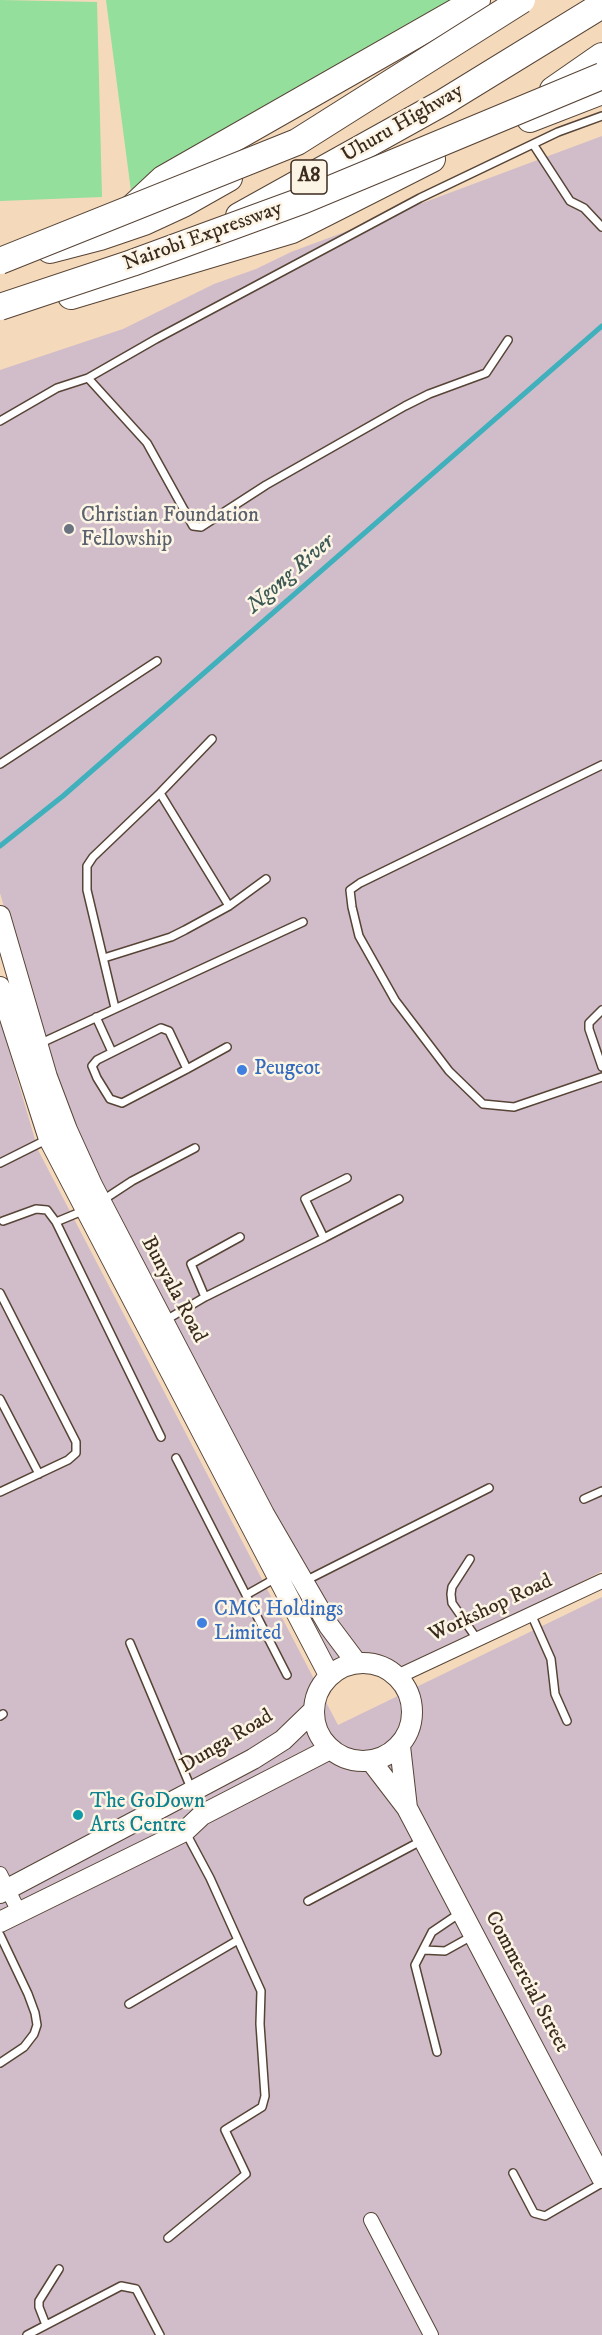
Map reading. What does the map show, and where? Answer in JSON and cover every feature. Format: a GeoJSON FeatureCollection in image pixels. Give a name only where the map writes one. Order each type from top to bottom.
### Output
{"type":"FeatureCollection","features":[{"type":"Feature","properties":{"kind":"highway","name":"Uhuru Highway"},"geometry":{"type":"LineString","coordinates":[[0,262],[100,237],[144,222],[183,204],[232,177],[520,0]]}},
{"type":"Feature","properties":{"kind":"highway"},"geometry":{"type":"LineString","coordinates":[[0,262],[297,142],[520,0]]}},
{"type":"Feature","properties":{"kind":"highway"},"geometry":{"type":"LineString","coordinates":[[100,237],[163,179],[474,2]]}},
{"type":"Feature","properties":{"kind":"highway","name":"Uhuru Highway"},"geometry":{"type":"LineString","coordinates":[[0,315],[71,296],[256,207],[444,102],[602,5]]}},
{"type":"Feature","properties":{"kind":"highway"},"geometry":{"type":"LineString","coordinates":[[522,111],[602,56]]}},
{"type":"Feature","properties":{"kind":"highway","name":"Nairobi Expressway"},"geometry":{"type":"LineString","coordinates":[[0,307],[132,263],[304,200],[602,76]]}},
{"type":"Feature","properties":{"kind":"highway"},"geometry":{"type":"LineString","coordinates":[[71,296],[292,230],[421,163],[602,91]]}},
{"type":"Feature","properties":{"kind":"main road","name":"Bunyala Road"},"geometry":{"type":"LineString","coordinates":[[0,916],[37,1044],[58,1135]]}},
{"type":"Feature","properties":{"kind":"main road","name":"Bunyala Road"},"geometry":{"type":"LineString","coordinates":[[0,987],[58,1135],[329,1675]]}},
{"type":"Feature","properties":{"kind":"main road","name":"Bunyala Road"},"geometry":{"type":"LineString","coordinates":[[155,1326],[329,1626],[356,1662]]}},
{"type":"Feature","properties":{"kind":"main road"},"geometry":{"type":"LineString","coordinates":[[356,1662],[379,1664],[399,1676],[409,1692],[413,1711],[410,1729],[400,1746],[387,1756],[371,1761],[356,1761],[342,1757],[330,1749],[318,1731],[314,1710],[318,1691],[329,1675],[342,1666],[356,1662]]}},
{"type":"Feature","properties":{"kind":"main road","name":"Dunga Road"},"geometry":{"type":"LineString","coordinates":[[3,1885],[192,1792],[283,1740],[314,1710]]}},
{"type":"Feature","properties":{"kind":"main road","name":"Commercial Street"},"geometry":{"type":"LineString","coordinates":[[400,1746],[407,1808]]}},
{"type":"Feature","properties":{"kind":"main road"},"geometry":{"type":"LineString","coordinates":[[0,1922],[185,1831],[202,1815],[330,1749]]}},
{"type":"Feature","properties":{"kind":"main road","name":"Commercial Street"},"geometry":{"type":"LineString","coordinates":[[371,1761],[407,1808],[602,2178]]}},
{"type":"Feature","properties":{"kind":"street","name":"Workshop Road"},"geometry":{"type":"LineString","coordinates":[[399,1676],[602,1581]]}},
{"type":"Feature","properties":{"kind":"street"},"geometry":{"type":"LineString","coordinates":[[3,1885],[20,1912]]}},
{"type":"Feature","properties":{"kind":"street"},"geometry":{"type":"LineString","coordinates":[[371,2220],[432,2335]]}},
{"type":"Feature","properties":{"kind":"lane"},"geometry":{"type":"LineString","coordinates":[[0,421],[57,388],[88,378],[156,339],[420,198],[558,132],[602,116]]}},
{"type":"Feature","properties":{"kind":"lane"},"geometry":{"type":"LineString","coordinates":[[533,144],[570,201],[584,208],[602,227]]}},
{"type":"Feature","properties":{"kind":"lane"},"geometry":{"type":"LineString","coordinates":[[88,378],[147,443],[193,526],[197,528],[266,485],[405,406],[486,372],[508,340]]}},
{"type":"Feature","properties":{"kind":"lane"},"geometry":{"type":"LineString","coordinates":[[0,764],[157,661]]}},
{"type":"Feature","properties":{"kind":"lane"},"geometry":{"type":"LineString","coordinates":[[115,1008],[87,890],[87,866],[93,857],[212,739]]}},
{"type":"Feature","properties":{"kind":"lane"},"geometry":{"type":"LineString","coordinates":[[602,765],[360,883],[351,890],[352,907],[359,936],[395,1000],[449,1071],[483,1104],[514,1107],[602,1077]]}},
{"type":"Feature","properties":{"kind":"lane"},"geometry":{"type":"LineString","coordinates":[[160,793],[229,906]]}},
{"type":"Feature","properties":{"kind":"lane"},"geometry":{"type":"LineString","coordinates":[[104,958],[171,937],[229,906],[266,879]]}},
{"type":"Feature","properties":{"kind":"lane"},"geometry":{"type":"LineString","coordinates":[[37,1044],[303,922]]}},
{"type":"Feature","properties":{"kind":"lane"},"geometry":{"type":"LineString","coordinates":[[602,1010],[589,1023],[589,1029],[602,1067]]}},
{"type":"Feature","properties":{"kind":"lane"},"geometry":{"type":"LineString","coordinates":[[96,1017],[112,1052]]}},
{"type":"Feature","properties":{"kind":"lane"},"geometry":{"type":"LineString","coordinates":[[187,1069],[169,1031],[161,1028],[97,1060],[92,1065],[110,1099],[122,1103],[187,1069],[227,1047]]}},
{"type":"Feature","properties":{"kind":"lane"},"geometry":{"type":"LineString","coordinates":[[0,1163],[58,1135]]}},
{"type":"Feature","properties":{"kind":"lane"},"geometry":{"type":"LineString","coordinates":[[56,1222],[93,1205],[132,1181],[195,1148]]}},
{"type":"Feature","properties":{"kind":"lane"},"geometry":{"type":"LineString","coordinates":[[324,1238],[305,1199],[347,1178]]}},
{"type":"Feature","properties":{"kind":"lane"},"geometry":{"type":"LineString","coordinates":[[155,1326],[205,1297],[399,1199]]}},
{"type":"Feature","properties":{"kind":"lane"},"geometry":{"type":"LineString","coordinates":[[3,1221],[42,1208],[47,1210],[56,1222],[161,1437]]}},
{"type":"Feature","properties":{"kind":"lane"},"geometry":{"type":"LineString","coordinates":[[205,1297],[191,1264],[240,1237]]}},
{"type":"Feature","properties":{"kind":"lane"},"geometry":{"type":"LineString","coordinates":[[0,1293],[76,1442],[76,1453],[68,1460],[0,1492]]}},
{"type":"Feature","properties":{"kind":"lane"},"geometry":{"type":"LineString","coordinates":[[0,1399],[39,1474]]}},
{"type":"Feature","properties":{"kind":"lane"},"geometry":{"type":"LineString","coordinates":[[176,1458],[287,1675]]}},
{"type":"Feature","properties":{"kind":"lane"},"geometry":{"type":"LineString","coordinates":[[303,1582],[489,1488]]}},
{"type":"Feature","properties":{"kind":"lane"},"geometry":{"type":"LineString","coordinates":[[584,1499],[602,1491]]}},
{"type":"Feature","properties":{"kind":"lane"},"geometry":{"type":"LineString","coordinates":[[470,1559],[452,1587],[451,1594],[452,1602],[477,1639]]}},
{"type":"Feature","properties":{"kind":"lane"},"geometry":{"type":"LineString","coordinates":[[246,1595],[279,1577]]}},
{"type":"Feature","properties":{"kind":"lane"},"geometry":{"type":"LineString","coordinates":[[531,1614],[551,1659],[555,1694],[567,1721]]}},
{"type":"Feature","properties":{"kind":"lane"},"geometry":{"type":"LineString","coordinates":[[130,1643],[202,1815]]}},
{"type":"Feature","properties":{"kind":"lane"},"geometry":{"type":"LineString","coordinates":[[168,2238],[246,2174],[225,2130],[262,2108],[265,2096],[260,2024],[261,1991],[185,1831]]}},
{"type":"Feature","properties":{"kind":"lane"},"geometry":{"type":"LineString","coordinates":[[308,1902],[424,1840]]}},
{"type":"Feature","properties":{"kind":"lane"},"geometry":{"type":"LineString","coordinates":[[437,2052],[415,1972],[417,1958],[424,1950],[432,1932],[462,1912]]}},
{"type":"Feature","properties":{"kind":"lane"},"geometry":{"type":"LineString","coordinates":[[0,1935],[32,2003],[37,2025],[34,2034],[24,2047],[0,2063]]}},
{"type":"Feature","properties":{"kind":"lane"},"geometry":{"type":"LineString","coordinates":[[424,1950],[445,1951],[474,1935]]}},
{"type":"Feature","properties":{"kind":"lane"},"geometry":{"type":"LineString","coordinates":[[129,2004],[238,1940]]}},
{"type":"Feature","properties":{"kind":"lane"},"geometry":{"type":"LineString","coordinates":[[513,2173],[534,2213],[545,2216],[602,2183]]}},
{"type":"Feature","properties":{"kind":"lane"},"geometry":{"type":"LineString","coordinates":[[46,2325],[39,2301],[59,2269]]}},
{"type":"Feature","properties":{"kind":"lane"},"geometry":{"type":"LineString","coordinates":[[27,2335],[121,2286],[136,2289],[160,2335]]}},
{"type":"Feature","properties":{"kind":"shaded area"},"geometry":{"type":"Polygon","coordinates":[[[602,136],[602,1571],[401,1677],[334,1663],[78,1163],[0,893],[0,370],[123,329],[214,284],[256,269],[291,252],[602,136]]]}},
{"type":"Feature","properties":{"kind":"shaded area"},"geometry":{"type":"Polygon","coordinates":[[[0,1019],[38,1150],[338,1725],[602,1597],[602,2335],[0,2335],[0,1019]]]}},
{"type":"Feature","properties":{"kind":"green space"},"geometry":{"type":"Polygon","coordinates":[[[0,0],[97,2],[102,197],[0,201],[0,0]]]}},
{"type":"Feature","properties":{"kind":"green space"},"geometry":{"type":"Polygon","coordinates":[[[106,0],[470,0],[134,214],[106,0]]]}},
{"type":"Feature","properties":{"kind":"waterway","name":"Ngong River"},"geometry":{"type":"LineString","coordinates":[[0,846],[63,796],[602,326]]}},
{"type":"Feature","properties":{"kind":"place","name":"Christian Foundation Fellowship"},"geometry":{"type":"Point","coordinates":[69,529]}},
{"type":"Feature","properties":{"kind":"place","name":"Peugeot"},"geometry":{"type":"Point","coordinates":[242,1070]}},
{"type":"Feature","properties":{"kind":"place","name":"CMC Holdings Limited"},"geometry":{"type":"Point","coordinates":[202,1623]}},
{"type":"Feature","properties":{"kind":"place","name":"The GoDown Arts Centre"},"geometry":{"type":"Point","coordinates":[78,1815]}}]}
